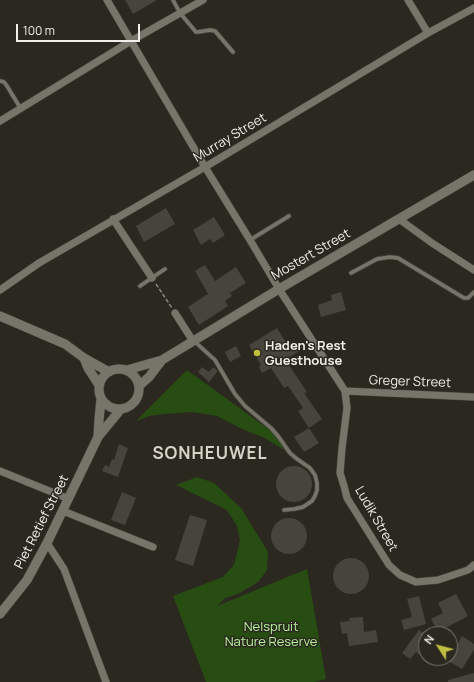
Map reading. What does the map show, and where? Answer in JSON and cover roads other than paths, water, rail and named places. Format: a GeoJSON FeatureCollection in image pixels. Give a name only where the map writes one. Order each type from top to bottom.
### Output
{"type":"FeatureCollection","features":[{"type":"Feature","properties":{"kind":"street"},"geometry":{"type":"LineString","coordinates":[[107,0],[278,289],[345,391]]}},
{"type":"Feature","properties":{"kind":"street"},"geometry":{"type":"LineString","coordinates":[[0,121],[131,41],[203,0]]}},
{"type":"Feature","properties":{"kind":"street"},"geometry":{"type":"LineString","coordinates":[[408,0],[428,33]]}},
{"type":"Feature","properties":{"kind":"street","name":"Murray Street"},"geometry":{"type":"LineString","coordinates":[[0,290],[39,263],[205,167],[428,33],[474,8]]}},
{"type":"Feature","properties":{"kind":"street","name":"Mostert Street"},"geometry":{"type":"LineString","coordinates":[[127,370],[162,360],[278,289],[474,176]]}},
{"type":"Feature","properties":{"kind":"street"},"geometry":{"type":"LineString","coordinates":[[113,219],[152,278]]}},
{"type":"Feature","properties":{"kind":"street"},"geometry":{"type":"LineString","coordinates":[[399,219],[432,243],[474,270]]}},
{"type":"Feature","properties":{"kind":"street"},"geometry":{"type":"LineString","coordinates":[[175,313],[193,341]]}},
{"type":"Feature","properties":{"kind":"street"},"geometry":{"type":"LineString","coordinates":[[0,316],[64,344],[84,358],[109,372]]}},
{"type":"Feature","properties":{"kind":"street"},"geometry":{"type":"LineString","coordinates":[[84,358],[88,368],[99,385]]}},
{"type":"Feature","properties":{"kind":"street","name":"Mostert Street"},"geometry":{"type":"LineString","coordinates":[[139,386],[149,377],[162,360]]}},
{"type":"Feature","properties":{"kind":"street"},"geometry":{"type":"LineString","coordinates":[[115,369],[127,370],[136,378],[139,386],[138,393],[135,401],[129,406],[121,409],[115,409],[106,405],[101,399],[99,385],[102,378],[109,372],[115,369]]}},
{"type":"Feature","properties":{"kind":"street","name":"Greger Street"},"geometry":{"type":"LineString","coordinates":[[345,391],[474,397]]}},
{"type":"Feature","properties":{"kind":"street","name":"Ludik Street"},"geometry":{"type":"LineString","coordinates":[[345,391],[347,408],[340,473],[347,498],[389,564],[400,575],[416,582],[438,580],[468,570],[474,565]]}},
{"type":"Feature","properties":{"kind":"street","name":"Piet Retief Street"},"geometry":{"type":"LineString","coordinates":[[98,437],[98,420],[101,399]]}},
{"type":"Feature","properties":{"kind":"street","name":"Piet Retief Street"},"geometry":{"type":"LineString","coordinates":[[0,613],[27,580],[63,511],[98,437],[121,409]]}},
{"type":"Feature","properties":{"kind":"street"},"geometry":{"type":"LineString","coordinates":[[0,471],[68,499]]}},
{"type":"Feature","properties":{"kind":"street"},"geometry":{"type":"LineString","coordinates":[[63,511],[153,547]]}},
{"type":"Feature","properties":{"kind":"street"},"geometry":{"type":"LineString","coordinates":[[47,543],[64,569],[106,682]]}},
{"type":"Feature","properties":{"kind":"lane"},"geometry":{"type":"LineString","coordinates":[[173,0],[180,13],[196,32],[210,30],[215,31],[233,52]]}},
{"type":"Feature","properties":{"kind":"lane"},"geometry":{"type":"LineString","coordinates":[[0,81],[4,82],[21,108]]}},
{"type":"Feature","properties":{"kind":"lane"},"geometry":{"type":"LineString","coordinates":[[250,240],[289,216]]}},
{"type":"Feature","properties":{"kind":"lane"},"geometry":{"type":"LineString","coordinates":[[351,273],[377,259],[390,257],[398,258],[464,298],[468,298],[474,292]]}},
{"type":"Feature","properties":{"kind":"lane"},"geometry":{"type":"LineString","coordinates":[[140,286],[165,269]]}},
{"type":"Feature","properties":{"kind":"lane"},"geometry":{"type":"LineString","coordinates":[[193,341],[215,360],[235,394],[246,406],[271,428],[297,460],[310,468],[315,474],[317,483],[315,496],[312,501],[303,507],[284,510]]}},
{"type":"Feature","properties":{"kind":"place","name":"Haden's Rest Guesthouse"},"geometry":{"type":"Point","coordinates":[257,353]}},
{"type":"Feature","properties":{"kind":"district","name":"SONHEUWEL"},"geometry":{"type":"Point","coordinates":[210,454]}},
{"type":"Feature","properties":{"kind":"park label","name":"Nelspruit Nature Reserve"},"geometry":{"type":"Point","coordinates":[271,634]}}]}
